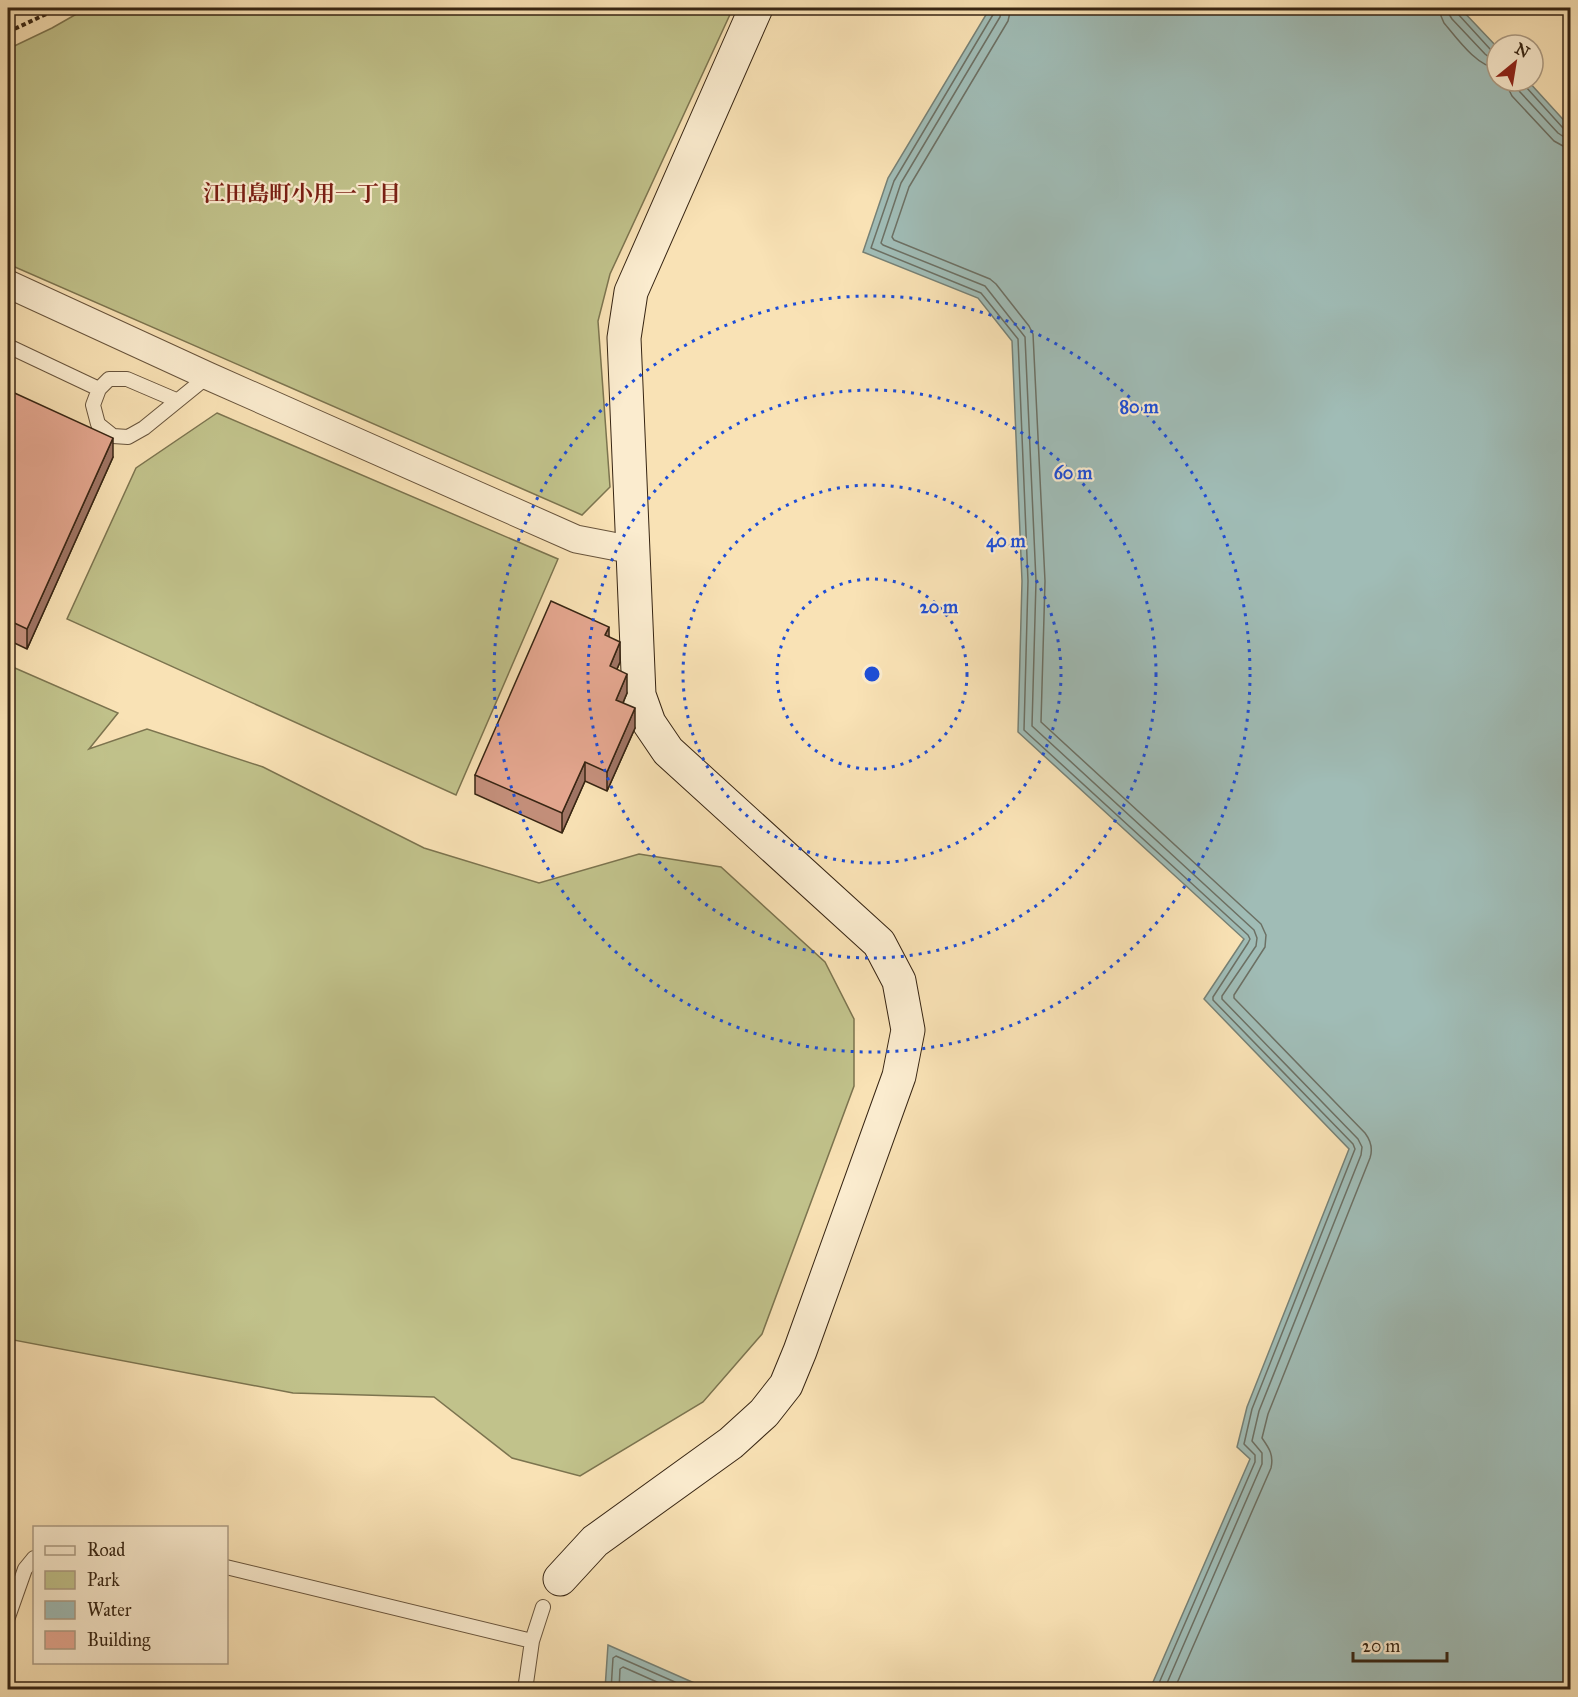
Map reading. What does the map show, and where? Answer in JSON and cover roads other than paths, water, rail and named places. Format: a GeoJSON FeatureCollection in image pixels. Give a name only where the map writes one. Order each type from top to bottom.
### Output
{"type":"FeatureCollection","features":[{"type":"Feature","properties":{"kind":"street"},"geometry":{"type":"LineString","coordinates":[[560,1579],[595,1541],[732,1443],[764,1413],[786,1385],[900,1076],[908,1030],[899,981],[879,943],[668,751],[649,723],[639,696],[624,338],[631,292],[756,8]]}},
{"type":"Feature","properties":{"kind":"street"},"geometry":{"type":"LineString","coordinates":[[8,285],[576,539],[633,550]]}},
{"type":"Feature","properties":{"kind":"lane"},"geometry":{"type":"LineString","coordinates":[[8,346],[99,389]]}},
{"type":"Feature","properties":{"kind":"lane"},"geometry":{"type":"LineString","coordinates":[[176,400],[127,379],[109,379],[99,389],[93,405],[99,424],[113,436],[128,437],[144,428],[208,376]]}},
{"type":"Feature","properties":{"kind":"lane"},"geometry":{"type":"LineString","coordinates":[[8,1617],[25,1569],[33,1559]]}},
{"type":"Feature","properties":{"kind":"lane"},"geometry":{"type":"LineString","coordinates":[[228,1567],[532,1641]]}},
{"type":"Feature","properties":{"kind":"lane"},"geometry":{"type":"LineString","coordinates":[[525,1689],[532,1641],[543,1607]]}},
{"type":"Feature","properties":{"kind":"water"},"geometry":{"type":"Polygon","coordinates":[[[990,8],[1460,8],[1485,34],[1485,93],[1539,93],[1570,127],[1570,1689],[1150,1689],[1250,1459],[1237,1447],[1247,1407],[1349,1149],[1204,999],[1244,939],[1018,732],[1022,581],[1012,341],[978,298],[863,252],[888,178],[990,8]]]}},
{"type":"Feature","properties":{"kind":"water"},"geometry":{"type":"Polygon","coordinates":[[[608,1645],[708,1689],[605,1689],[608,1645]]]}},
{"type":"Feature","properties":{"kind":"district","name":"江田島町小用一丁目"},"geometry":{"type":"Point","coordinates":[302,193]}}]}
